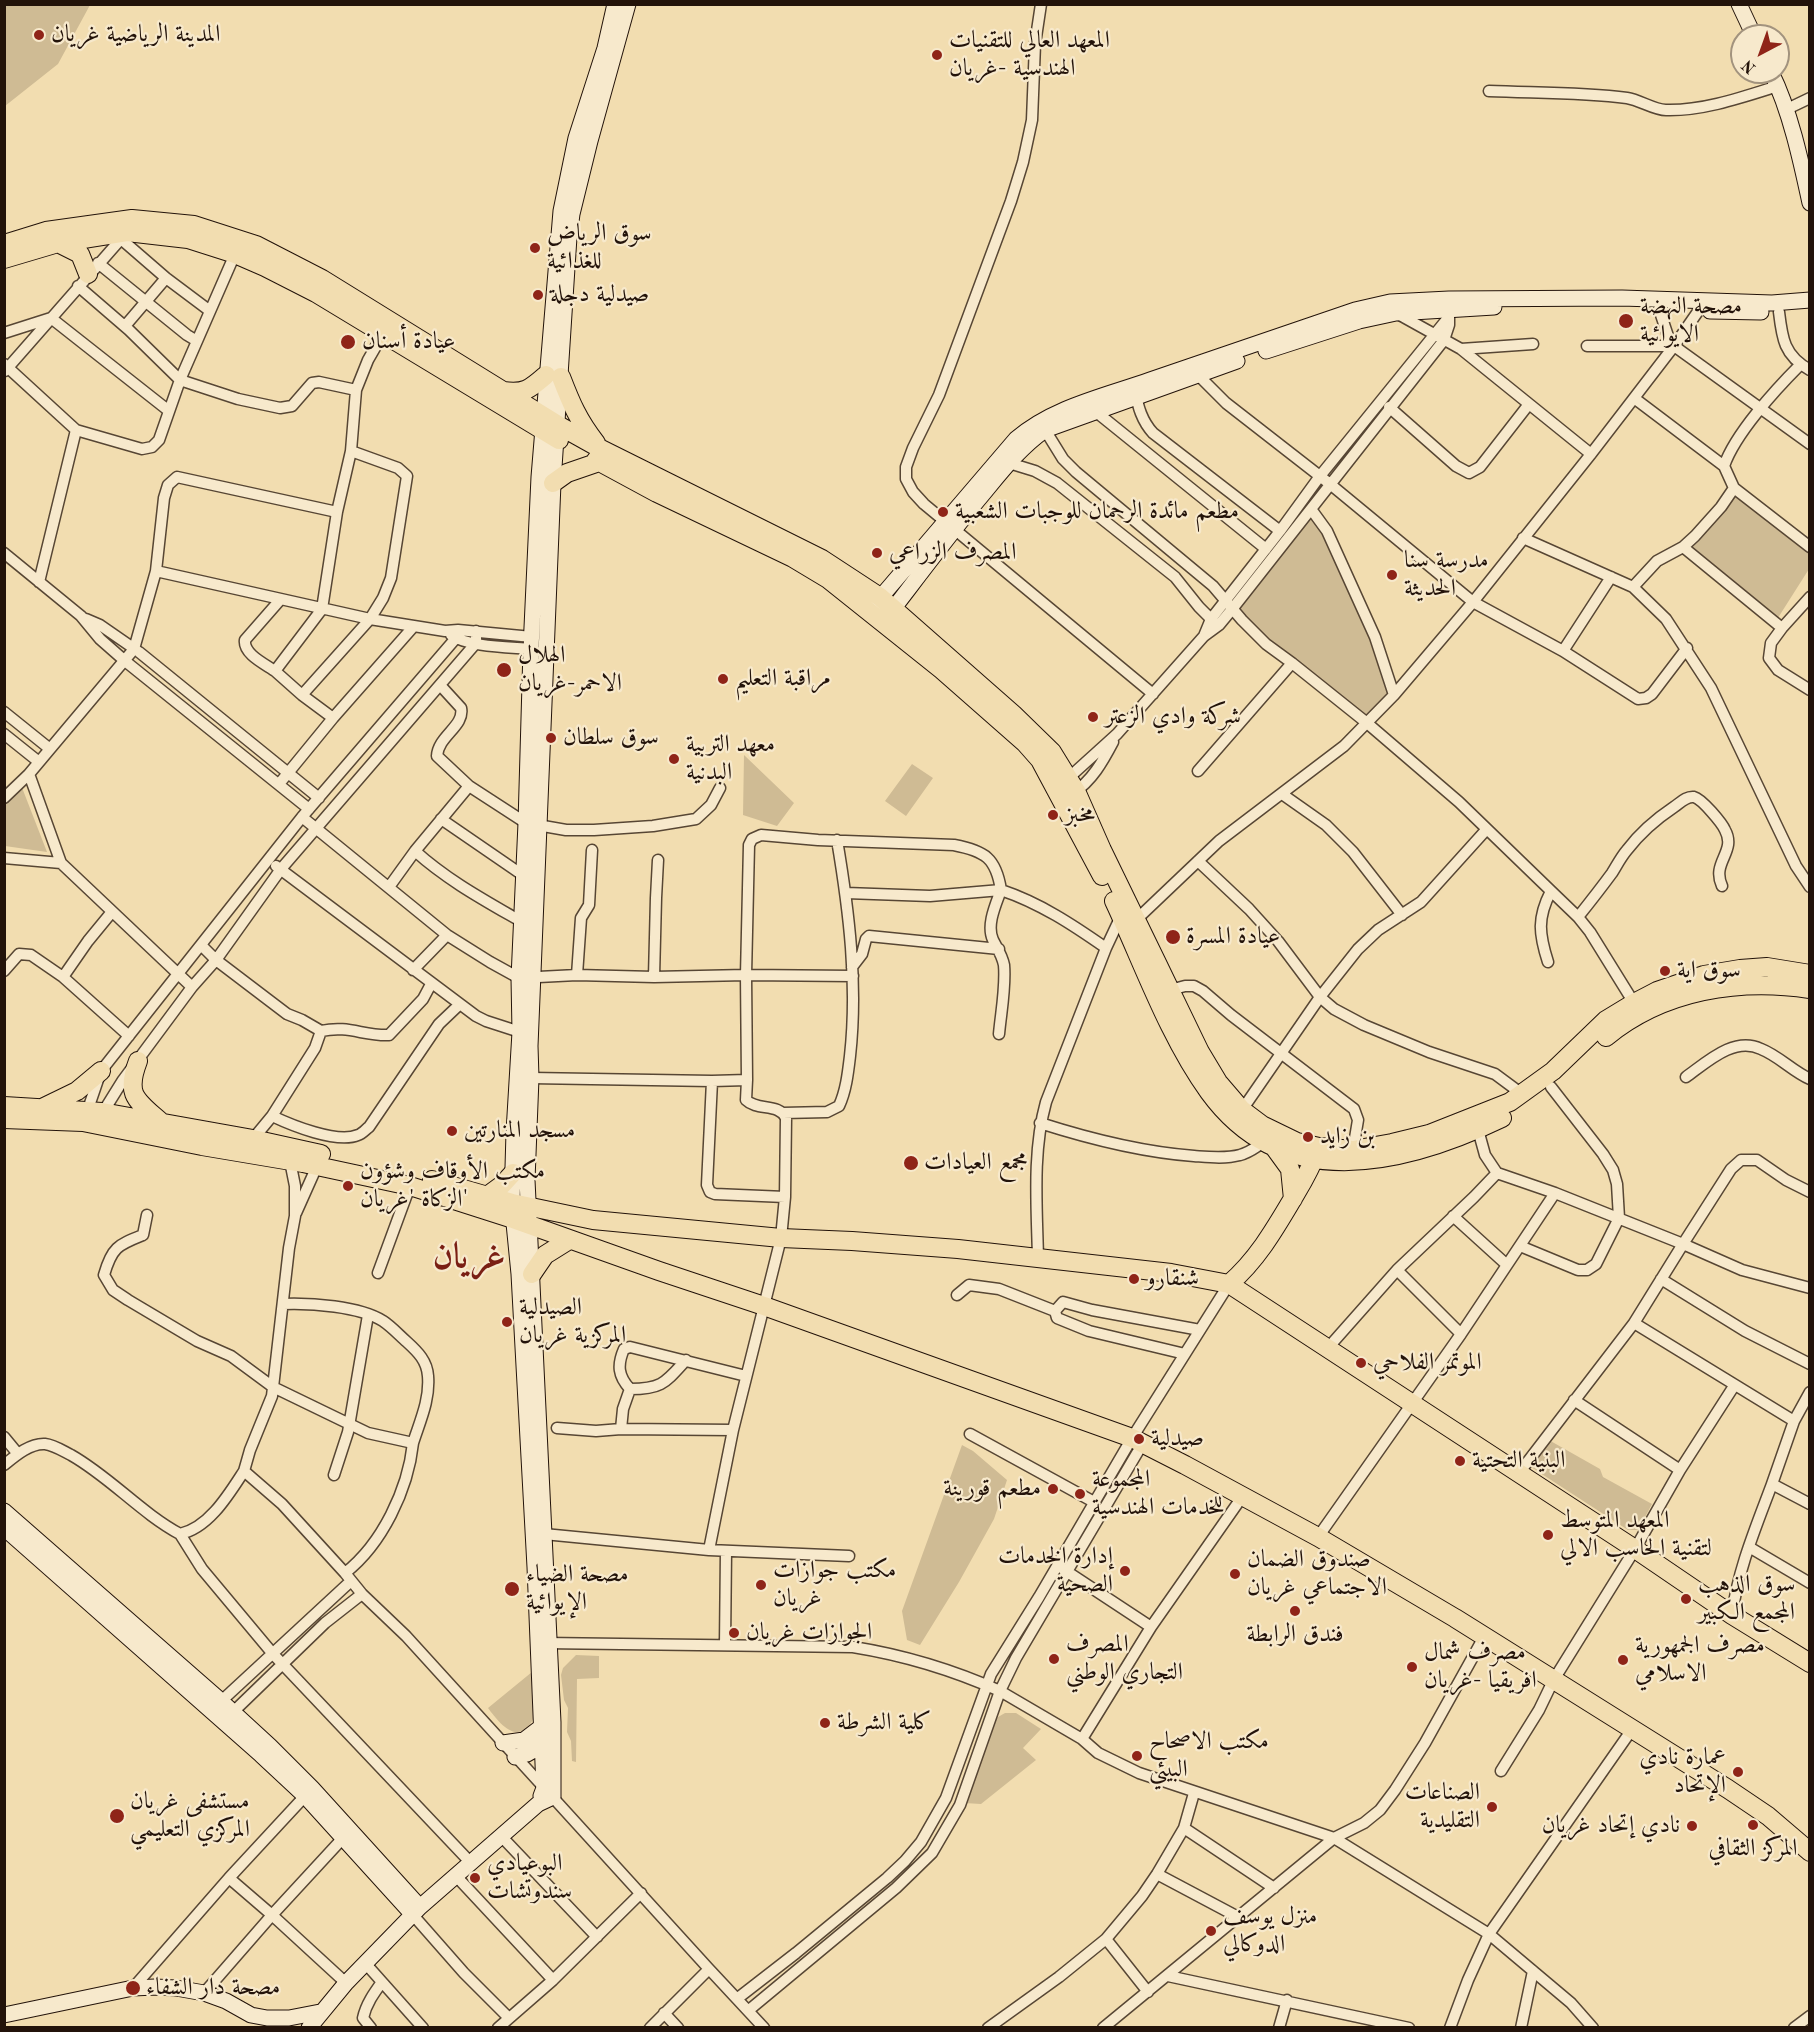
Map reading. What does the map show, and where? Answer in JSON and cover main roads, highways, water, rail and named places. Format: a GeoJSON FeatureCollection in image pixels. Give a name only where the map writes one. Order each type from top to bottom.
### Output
{"type":"FeatureCollection","features":[{"type":"Feature","properties":{"kind":"main road"},"geometry":{"type":"LineString","coordinates":[[610,50],[615,4]]}},
{"type":"Feature","properties":{"kind":"main road"},"geometry":{"type":"LineString","coordinates":[[527,977],[522,922],[524,876],[532,824],[532,643],[567,212],[610,50],[628,4]]}},
{"type":"Feature","properties":{"kind":"main road"},"geometry":{"type":"LineString","coordinates":[[1739,4],[1748,24]]}},
{"type":"Feature","properties":{"kind":"main road"},"geometry":{"type":"LineString","coordinates":[[1777,84],[1803,170],[1809,203]]}},
{"type":"Feature","properties":{"kind":"main road"},"geometry":{"type":"LineString","coordinates":[[4,244],[46,231],[132,219],[194,225],[256,245],[322,279],[503,391],[549,427],[553,483],[532,824],[527,977],[514,1132],[513,1173],[531,1274],[543,1534],[541,1727],[548,1742]]}},
{"type":"Feature","properties":{"kind":"main road"},"geometry":{"type":"LineString","coordinates":[[4,259],[58,243],[124,236],[188,239],[235,254],[316,293],[383,334],[600,455],[736,525],[822,559],[1021,721],[1052,752],[1065,790],[1102,850],[1174,1031],[1188,1058],[1209,1092],[1227,1113],[1244,1128],[1269,1144],[1290,1169],[1294,1198]]}},
{"type":"Feature","properties":{"kind":"main road"},"geometry":{"type":"LineString","coordinates":[[58,243],[80,254],[88,274]]}},
{"type":"Feature","properties":{"kind":"main road"},"geometry":{"type":"LineString","coordinates":[[1805,304],[1809,288]]}},
{"type":"Feature","properties":{"kind":"main road"},"geometry":{"type":"LineString","coordinates":[[1194,371],[1359,321],[1396,313],[1622,298],[1701,305],[1734,313],[1779,312],[1805,304]]}},
{"type":"Feature","properties":{"kind":"main road"},"geometry":{"type":"LineString","coordinates":[[950,526],[1010,463],[1024,445],[1061,412],[1135,392],[1355,310],[1390,302],[1449,309],[1501,307],[1659,309],[1701,305],[1805,304]]}},
{"type":"Feature","properties":{"kind":"main road"},"geometry":{"type":"LineString","coordinates":[[503,391],[516,393],[526,391],[553,376]]}},
{"type":"Feature","properties":{"kind":"main road"},"geometry":{"type":"LineString","coordinates":[[553,376],[600,455]]}},
{"type":"Feature","properties":{"kind":"main road"},"geometry":{"type":"LineString","coordinates":[[882,609],[950,526],[1016,439],[1043,426],[1095,411],[1135,392]]}},
{"type":"Feature","properties":{"kind":"main road"},"geometry":{"type":"LineString","coordinates":[[553,483],[600,455]]}},
{"type":"Feature","properties":{"kind":"main road"},"geometry":{"type":"LineString","coordinates":[[1129,918],[1218,1082],[1242,1110],[1262,1125],[1297,1142],[1311,1152]]}},
{"type":"Feature","properties":{"kind":"main road"},"geometry":{"type":"LineString","coordinates":[[1477,1123],[1553,1071],[1606,1020],[1657,991],[1704,975],[1767,967],[1809,974]]}},
{"type":"Feature","properties":{"kind":"main road"},"geometry":{"type":"LineString","coordinates":[[1294,1198],[1329,1168],[1352,1156],[1392,1143],[1477,1123],[1530,1102],[1551,1087],[1614,1030],[1667,1002],[1725,987],[1757,984],[1809,989]]}},
{"type":"Feature","properties":{"kind":"main road"},"geometry":{"type":"LineString","coordinates":[[309,2028],[346,1983],[417,1911],[549,1793],[543,1643],[519,1274],[531,1078],[523,1041]]}},
{"type":"Feature","properties":{"kind":"main road"},"geometry":{"type":"LineString","coordinates":[[138,1061],[132,1076],[131,1087],[144,1107],[162,1123]]}},
{"type":"Feature","properties":{"kind":"main road"},"geometry":{"type":"LineString","coordinates":[[44,1107],[78,1090],[101,1071]]}},
{"type":"Feature","properties":{"kind":"main road"},"geometry":{"type":"LineString","coordinates":[[4,1106],[44,1107],[202,1146],[317,1166],[521,1213],[781,1238],[957,1249],[1171,1273],[1229,1284],[1635,1549],[1732,1615],[1809,1662]]}},
{"type":"Feature","properties":{"kind":"main road"},"geometry":{"type":"LineString","coordinates":[[4,1119],[92,1118],[162,1123],[253,1139],[411,1174],[487,1196],[578,1242],[764,1306],[1137,1441],[1318,1537],[1484,1637],[1633,1728],[1768,1816],[1809,1850]]}},
{"type":"Feature","properties":{"kind":"main road"},"geometry":{"type":"LineString","coordinates":[[1269,1144],[1311,1152],[1352,1156]]}},
{"type":"Feature","properties":{"kind":"main road"},"geometry":{"type":"LineString","coordinates":[[1229,1284],[1254,1258],[1308,1177],[1311,1152]]}},
{"type":"Feature","properties":{"kind":"main road"},"geometry":{"type":"LineString","coordinates":[[487,1196],[513,1173]]}},
{"type":"Feature","properties":{"kind":"main road"},"geometry":{"type":"LineString","coordinates":[[531,1274],[544,1255],[578,1242],[593,1220]]}},
{"type":"Feature","properties":{"kind":"main road"},"geometry":{"type":"LineString","coordinates":[[1254,1258],[1255,1280],[1260,1304]]}},
{"type":"Feature","properties":{"kind":"main road"},"geometry":{"type":"LineString","coordinates":[[4,1511],[42,1552],[312,1788],[417,1911]]}},
{"type":"Feature","properties":{"kind":"main road"},"geometry":{"type":"LineString","coordinates":[[4,1528],[42,1552]]}},
{"type":"Feature","properties":{"kind":"main road"},"geometry":{"type":"LineString","coordinates":[[228,1716],[343,1838],[417,1911]]}},
{"type":"Feature","properties":{"kind":"main road"},"geometry":{"type":"LineString","coordinates":[[502,1743],[524,1740],[541,1727]]}},
{"type":"Feature","properties":{"kind":"main road"},"geometry":{"type":"LineString","coordinates":[[515,1757],[548,1742]]}},
{"type":"Feature","properties":{"kind":"main road"},"geometry":{"type":"LineString","coordinates":[[4,2015],[133,1988],[176,1988],[204,1993],[225,2001],[251,2014],[265,2028]]}},
{"type":"Feature","properties":{"kind":"main road"},"geometry":{"type":"LineString","coordinates":[[251,2014],[282,2018],[320,2012]]}},
{"type":"Feature","properties":{"kind":"place","name":"المدينة الرياضية غريان"},"geometry":{"type":"Point","coordinates":[39,35]}},
{"type":"Feature","properties":{"kind":"place","name":"المعهد العالي للتقنيات الهندسية -غريان"},"geometry":{"type":"Point","coordinates":[937,55]}},
{"type":"Feature","properties":{"kind":"place","name":"سوق الرياض للغذائية"},"geometry":{"type":"Point","coordinates":[535,248]}},
{"type":"Feature","properties":{"kind":"place","name":"صيدلية دجلة"},"geometry":{"type":"Point","coordinates":[538,295]}},
{"type":"Feature","properties":{"kind":"place","name":"مصحة النهضة الايوائية"},"geometry":{"type":"Point","coordinates":[1626,321]}},
{"type":"Feature","properties":{"kind":"place","name":"عيادة أسنان"},"geometry":{"type":"Point","coordinates":[348,342]}},
{"type":"Feature","properties":{"kind":"place","name":"مطعم مائدة الرحمان للوجبات الشعبية"},"geometry":{"type":"Point","coordinates":[943,512]}},
{"type":"Feature","properties":{"kind":"place","name":"المصرف الزراعي"},"geometry":{"type":"Point","coordinates":[877,553]}},
{"type":"Feature","properties":{"kind":"place","name":"مدرسة سنا الحديثة"},"geometry":{"type":"Point","coordinates":[1392,575]}},
{"type":"Feature","properties":{"kind":"place","name":"الهلال الاحمر-غريان"},"geometry":{"type":"Point","coordinates":[504,670]}},
{"type":"Feature","properties":{"kind":"place","name":"مراقبة التعليم"},"geometry":{"type":"Point","coordinates":[723,679]}},
{"type":"Feature","properties":{"kind":"place","name":"شركة وادي الزعتر"},"geometry":{"type":"Point","coordinates":[1093,717]}},
{"type":"Feature","properties":{"kind":"place","name":"سوق سلطان"},"geometry":{"type":"Point","coordinates":[551,738]}},
{"type":"Feature","properties":{"kind":"place","name":"معهد التربية البدنية"},"geometry":{"type":"Point","coordinates":[674,759]}},
{"type":"Feature","properties":{"kind":"place","name":"مخبز"},"geometry":{"type":"Point","coordinates":[1053,815]}},
{"type":"Feature","properties":{"kind":"place","name":"عيادة المسرة"},"geometry":{"type":"Point","coordinates":[1173,937]}},
{"type":"Feature","properties":{"kind":"place","name":"سوق اية"},"geometry":{"type":"Point","coordinates":[1665,971]}},
{"type":"Feature","properties":{"kind":"place","name":"مسجد المنارتين"},"geometry":{"type":"Point","coordinates":[452,1131]}},
{"type":"Feature","properties":{"kind":"place","name":"بن زايد"},"geometry":{"type":"Point","coordinates":[1308,1137]}},
{"type":"Feature","properties":{"kind":"place","name":"مجمع العيادات"},"geometry":{"type":"Point","coordinates":[911,1163]}},
{"type":"Feature","properties":{"kind":"place","name":"مكتب الأوقاف وشؤون الزكاة 'غريان'"},"geometry":{"type":"Point","coordinates":[348,1186]}},
{"type":"Feature","properties":{"kind":"place","name":"شنقارو"},"geometry":{"type":"Point","coordinates":[1134,1279]}},
{"type":"Feature","properties":{"kind":"place","name":"الصيدلية المركزية غريان"},"geometry":{"type":"Point","coordinates":[507,1322]}},
{"type":"Feature","properties":{"kind":"place","name":"الموتمر الفلاحي"},"geometry":{"type":"Point","coordinates":[1361,1363]}},
{"type":"Feature","properties":{"kind":"place","name":"صيدلية"},"geometry":{"type":"Point","coordinates":[1139,1439]}},
{"type":"Feature","properties":{"kind":"place","name":"البنية التحتية"},"geometry":{"type":"Point","coordinates":[1460,1461]}},
{"type":"Feature","properties":{"kind":"place","name":"مطعم قورينة"},"geometry":{"type":"Point","coordinates":[1053,1489]}},
{"type":"Feature","properties":{"kind":"place","name":"المجموعة للخدمات الهندسية"},"geometry":{"type":"Point","coordinates":[1080,1494]}},
{"type":"Feature","properties":{"kind":"place","name":"المعهد المتوسط لتقنية الحاسب الالي"},"geometry":{"type":"Point","coordinates":[1548,1535]}},
{"type":"Feature","properties":{"kind":"place","name":"إدارة الخدمات الصحية"},"geometry":{"type":"Point","coordinates":[1125,1571]}},
{"type":"Feature","properties":{"kind":"place","name":"صندوق الضمان الاجتماعي غريان"},"geometry":{"type":"Point","coordinates":[1235,1574]}},
{"type":"Feature","properties":{"kind":"place","name":"مكتب جوازات غريان"},"geometry":{"type":"Point","coordinates":[761,1585]}},
{"type":"Feature","properties":{"kind":"place","name":"مصحة الضياء الإيوائية"},"geometry":{"type":"Point","coordinates":[512,1589]}},
{"type":"Feature","properties":{"kind":"place","name":"سوق الذهب المجمع الكبير"},"geometry":{"type":"Point","coordinates":[1686,1599]}},
{"type":"Feature","properties":{"kind":"place","name":"فندق الرابطة"},"geometry":{"type":"Point","coordinates":[1295,1611]}},
{"type":"Feature","properties":{"kind":"place","name":"الجوازات غريان"},"geometry":{"type":"Point","coordinates":[734,1633]}},
{"type":"Feature","properties":{"kind":"place","name":"المصرف التجاري الوطني"},"geometry":{"type":"Point","coordinates":[1054,1659]}},
{"type":"Feature","properties":{"kind":"place","name":"مصرف الجمهورية الاسلامي"},"geometry":{"type":"Point","coordinates":[1623,1660]}},
{"type":"Feature","properties":{"kind":"place","name":"مصرف شمال افريقيا -غريان"},"geometry":{"type":"Point","coordinates":[1412,1667]}},
{"type":"Feature","properties":{"kind":"place","name":"كلية الشرطة"},"geometry":{"type":"Point","coordinates":[825,1723]}},
{"type":"Feature","properties":{"kind":"place","name":"مكتب الاصحاح البيئي"},"geometry":{"type":"Point","coordinates":[1137,1756]}},
{"type":"Feature","properties":{"kind":"place","name":"عمارة نادي الإتحاد"},"geometry":{"type":"Point","coordinates":[1738,1772]}},
{"type":"Feature","properties":{"kind":"place","name":"الصناعات التقليدية"},"geometry":{"type":"Point","coordinates":[1492,1807]}},
{"type":"Feature","properties":{"kind":"place","name":"مستشفى غريان المركزي التعليمي"},"geometry":{"type":"Point","coordinates":[117,1816]}},
{"type":"Feature","properties":{"kind":"place","name":"المركز الثقافي"},"geometry":{"type":"Point","coordinates":[1753,1825]}},
{"type":"Feature","properties":{"kind":"place","name":"نادي إتحاد غريان"},"geometry":{"type":"Point","coordinates":[1692,1826]}},
{"type":"Feature","properties":{"kind":"place","name":"البوعيادي سندوتشات"},"geometry":{"type":"Point","coordinates":[475,1878]}},
{"type":"Feature","properties":{"kind":"place","name":"منزل يوسف الدوكالي"},"geometry":{"type":"Point","coordinates":[1211,1931]}},
{"type":"Feature","properties":{"kind":"place","name":"مصحة دار الشفاء"},"geometry":{"type":"Point","coordinates":[133,1988]}},
{"type":"Feature","properties":{"kind":"district","name":"غريان"},"geometry":{"type":"Point","coordinates":[469,1258]}}]}
